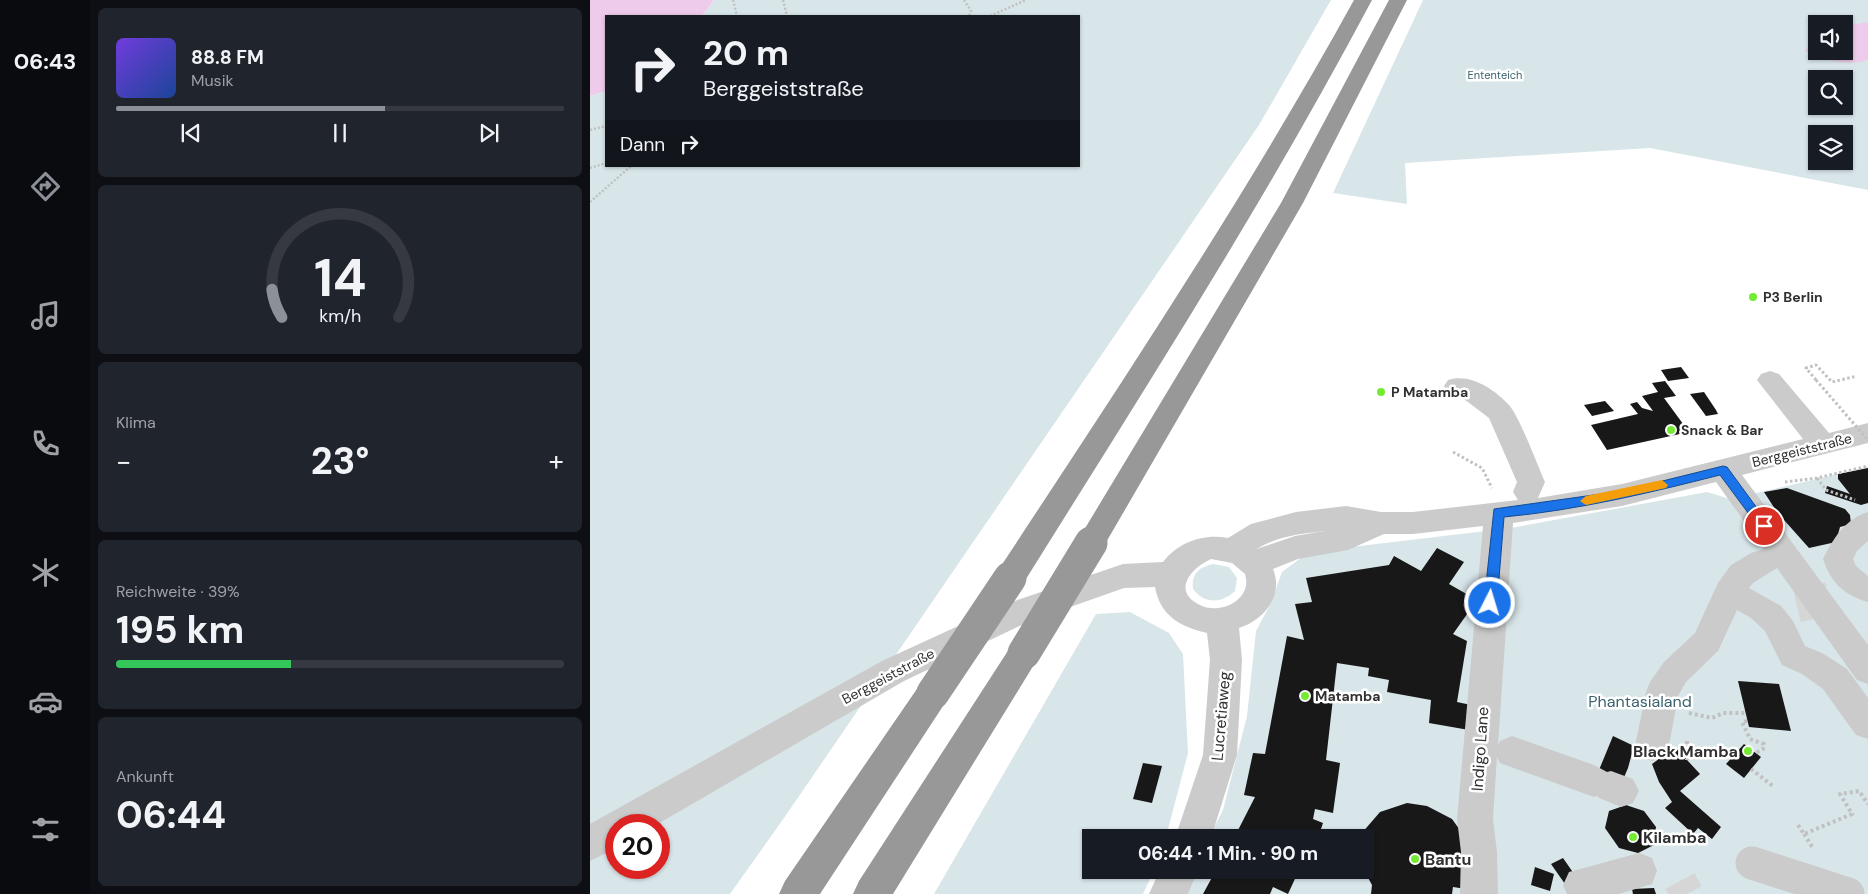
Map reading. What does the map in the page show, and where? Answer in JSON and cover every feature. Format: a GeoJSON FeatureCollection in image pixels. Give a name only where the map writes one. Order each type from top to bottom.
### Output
{"type":"FeatureCollection","features":[{"type":"Feature","properties":{"kind":"highway"},"geometry":{"type":"LineString","coordinates":[[798,894],[1010,578],[1168,331],[1252,195],[1363,0]]}},
{"type":"Feature","properties":{"kind":"highway"},"geometry":{"type":"LineString","coordinates":[[872,894],[1091,543],[1292,203],[1398,0]]}},
{"type":"Feature","properties":{"kind":"street"},"geometry":{"type":"LineString","coordinates":[[1770,380],[1822,445]]}},
{"type":"Feature","properties":{"kind":"street"},"geometry":{"type":"LineString","coordinates":[[1457,386],[1468,388],[1486,400],[1484,410],[1515,482],[1531,500]]}},
{"type":"Feature","properties":{"kind":"street","name":"Berggeiststraße"},"geometry":{"type":"LineString","coordinates":[[642,814],[893,672],[1017,613],[1122,576],[1171,574],[1179,561],[1192,552],[1209,547],[1244,556],[1348,538],[1382,523],[1413,523],[1499,512],[1531,500],[1622,495],[1868,433]]}},
{"type":"Feature","properties":{"kind":"street"},"geometry":{"type":"LineString","coordinates":[[1723,470],[1868,670]]}},
{"type":"Feature","properties":{"kind":"street","name":"Indigo Lane"},"geometry":{"type":"LineString","coordinates":[[1479,894],[1479,852],[1475,820],[1497,747],[1490,603],[1499,512]]}},
{"type":"Feature","properties":{"kind":"street"},"geometry":{"type":"LineString","coordinates":[[1863,512],[1838,559],[1841,569],[1848,579],[1868,590]]}},
{"type":"Feature","properties":{"kind":"street"},"geometry":{"type":"LineString","coordinates":[[1652,746],[1662,692],[1675,672],[1707,642],[1736,583],[1762,561],[1784,554]]}},
{"type":"Feature","properties":{"kind":"street"},"geometry":{"type":"LineString","coordinates":[[1171,574],[1170,588],[1175,603],[1187,614],[1204,620],[1222,621],[1240,616],[1253,605],[1261,592],[1261,577],[1244,556]]}},
{"type":"Feature","properties":{"kind":"street"},"geometry":{"type":"LineString","coordinates":[[1736,583],[1770,613],[1783,631],[1793,655],[1813,664],[1835,679],[1868,724]]}},
{"type":"Feature","properties":{"kind":"street","name":"Lucretiaweg"},"geometry":{"type":"LineString","coordinates":[[1196,829],[1220,755],[1226,660],[1222,621]]}},
{"type":"Feature","properties":{"kind":"street"},"geometry":{"type":"LineString","coordinates":[[1497,747],[1609,787]]}},
{"type":"Feature","properties":{"kind":"street"},"geometry":{"type":"LineString","coordinates":[[590,844],[605,835]]}},
{"type":"Feature","properties":{"kind":"street"},"geometry":{"type":"LineString","coordinates":[[1752,863],[1848,894]]}},
{"type":"Feature","properties":{"kind":"street"},"geometry":{"type":"LineString","coordinates":[[1571,889],[1639,871]]}},
{"type":"Feature","properties":{"kind":"street"},"geometry":{"type":"LineString","coordinates":[[1168,894],[1176,879]]}},
{"type":"Feature","properties":{"kind":"path"},"geometry":{"type":"LineString","coordinates":[[733,0],[737,15]]}},
{"type":"Feature","properties":{"kind":"path"},"geometry":{"type":"LineString","coordinates":[[783,0],[786,15]]}},
{"type":"Feature","properties":{"kind":"path"},"geometry":{"type":"LineString","coordinates":[[964,0],[971,11],[969,15]]}},
{"type":"Feature","properties":{"kind":"path"},"geometry":{"type":"LineString","coordinates":[[992,15],[1026,0]]}},
{"type":"Feature","properties":{"kind":"path"},"geometry":{"type":"LineString","coordinates":[[590,130],[605,126]]}},
{"type":"Feature","properties":{"kind":"path"},"geometry":{"type":"LineString","coordinates":[[590,168],[605,163]]}},
{"type":"Feature","properties":{"kind":"path"},"geometry":{"type":"LineString","coordinates":[[590,202],[630,167]]}},
{"type":"Feature","properties":{"kind":"path"},"geometry":{"type":"LineString","coordinates":[[1857,376],[1832,382],[1816,365],[1806,368],[1868,440]]}},
{"type":"Feature","properties":{"kind":"path"},"geometry":{"type":"LineString","coordinates":[[1453,452],[1483,467],[1488,472],[1499,512]]}},
{"type":"Feature","properties":{"kind":"path"},"geometry":{"type":"LineString","coordinates":[[1863,512],[1826,490],[1817,478],[1868,466]]}},
{"type":"Feature","properties":{"kind":"path"},"geometry":{"type":"LineString","coordinates":[[1688,713],[1712,718],[1723,713],[1745,713]]}},
{"type":"Feature","properties":{"kind":"path"},"geometry":{"type":"LineString","coordinates":[[1747,721],[1742,722],[1750,739],[1764,744],[1763,749],[1756,753]]}},
{"type":"Feature","properties":{"kind":"path"},"geometry":{"type":"LineString","coordinates":[[1751,769],[1774,787]]}},
{"type":"Feature","properties":{"kind":"path"},"geometry":{"type":"LineString","coordinates":[[1798,825],[1804,834],[1852,814],[1840,794],[1859,791],[1868,804]]}},
{"type":"Feature","properties":{"kind":"green space"},"geometry":{"type":"Polygon","coordinates":[[[714,0],[1331,0],[1259,125],[730,894],[590,894],[590,96],[605,91],[605,167],[1080,167],[1080,15],[703,15],[714,0]]]}},
{"type":"Feature","properties":{"kind":"green space","name":"Ententeich"},"geometry":{"type":"Polygon","coordinates":[[[1423,0],[1868,0],[1868,190],[1650,148],[1405,163],[1407,204],[1333,193],[1423,0]]]}},
{"type":"Feature","properties":{"kind":"green space"},"geometry":{"type":"Polygon","coordinates":[[[1868,467],[1868,656],[1752,494],[1868,467]]]}},
{"type":"Feature","properties":{"kind":"green space","name":"Phantasialand"},"geometry":{"type":"Polygon","coordinates":[[[1707,492],[1730,499],[1772,551],[1868,684],[1868,894],[1181,894],[1188,879],[1374,879],[1374,829],[1213,829],[1223,810],[1247,716],[1256,631],[1271,603],[1282,572],[1309,552],[1511,528],[1707,492]]]}},
{"type":"Feature","properties":{"kind":"green space"},"geometry":{"type":"Polygon","coordinates":[[[1213,564],[1229,567],[1237,578],[1235,591],[1218,600],[1207,600],[1193,589],[1193,579],[1200,569],[1213,564]]]}},
{"type":"Feature","properties":{"kind":"green space"},"geometry":{"type":"Polygon","coordinates":[[[1130,612],[1169,633],[1183,654],[1188,753],[1168,829],[1082,829],[1082,879],[1150,879],[1143,894],[934,894],[1096,614],[1130,612]]]}},
{"type":"Feature","properties":{"kind":"shaded area"},"geometry":{"type":"Polygon","coordinates":[[[590,0],[714,0],[703,15],[605,15],[605,91],[590,96],[590,0]]]}},
{"type":"Feature","properties":{"kind":"shaded area"},"geometry":{"type":"Polygon","coordinates":[[[1868,22],[1868,60],[1852,63],[1832,60],[1853,60],[1853,24],[1868,22]]]}},
{"type":"Feature","properties":{"kind":"building"},"geometry":{"type":"Polygon","coordinates":[[[1681,367],[1689,378],[1668,381],[1661,370],[1681,367]]]}},
{"type":"Feature","properties":{"kind":"building"},"geometry":{"type":"Polygon","coordinates":[[[1665,381],[1676,396],[1664,398],[1689,432],[1607,450],[1591,425],[1638,414],[1630,404],[1637,402],[1642,408],[1653,411],[1642,396],[1658,392],[1652,383],[1665,381]]]}},
{"type":"Feature","properties":{"kind":"building"},"geometry":{"type":"Polygon","coordinates":[[[1704,392],[1718,414],[1706,416],[1690,394],[1704,392]]]}},
{"type":"Feature","properties":{"kind":"building"},"geometry":{"type":"Polygon","coordinates":[[[1605,401],[1614,411],[1592,416],[1584,405],[1605,401]]]}},
{"type":"Feature","properties":{"kind":"building"},"geometry":{"type":"Polygon","coordinates":[[[1868,468],[1868,503],[1861,505],[1825,493],[1827,486],[1850,494],[1838,479],[1838,474],[1868,468]]]}},
{"type":"Feature","properties":{"kind":"building"},"geometry":{"type":"Polygon","coordinates":[[[1787,488],[1845,509],[1850,515],[1851,524],[1840,527],[1836,542],[1809,548],[1777,512],[1764,492],[1787,488]]]}},
{"type":"Feature","properties":{"kind":"building","name":"Matamba"},"geometry":{"type":"Polygon","coordinates":[[[1437,548],[1464,562],[1449,584],[1477,600],[1453,634],[1467,641],[1457,702],[1471,705],[1469,730],[1429,723],[1431,700],[1387,692],[1389,680],[1368,676],[1369,668],[1337,663],[1326,760],[1340,763],[1333,813],[1315,809],[1313,819],[1323,823],[1321,829],[1239,829],[1255,797],[1244,795],[1253,753],[1265,754],[1287,636],[1304,640],[1295,604],[1312,602],[1306,578],[1389,565],[1394,556],[1421,571],[1437,548]]]}},
{"type":"Feature","properties":{"kind":"building"},"geometry":{"type":"Polygon","coordinates":[[[1738,681],[1779,684],[1791,731],[1749,727],[1738,681]]]}},
{"type":"Feature","properties":{"kind":"building"},"geometry":{"type":"Polygon","coordinates":[[[1613,736],[1634,746],[1622,782],[1599,770],[1613,736]]]}},
{"type":"Feature","properties":{"kind":"building"},"geometry":{"type":"Polygon","coordinates":[[[1744,744],[1761,757],[1744,778],[1726,764],[1744,744]]]}},
{"type":"Feature","properties":{"kind":"building"},"geometry":{"type":"Polygon","coordinates":[[[1675,747],[1700,774],[1680,791],[1721,827],[1712,839],[1698,828],[1693,834],[1665,808],[1672,802],[1659,782],[1652,764],[1675,747]]]}},
{"type":"Feature","properties":{"kind":"building"},"geometry":{"type":"Polygon","coordinates":[[[1143,763],[1162,766],[1152,803],[1133,799],[1143,763]]]}},
{"type":"Feature","properties":{"kind":"building"},"geometry":{"type":"Polygon","coordinates":[[[1407,803],[1427,806],[1452,819],[1465,837],[1466,889],[1453,887],[1452,894],[1371,894],[1372,885],[1369,879],[1374,879],[1374,829],[1365,829],[1380,812],[1407,803]]]}},
{"type":"Feature","properties":{"kind":"building","name":"Kilamba"},"geometry":{"type":"Polygon","coordinates":[[[1626,805],[1644,811],[1656,827],[1654,845],[1638,853],[1619,848],[1605,828],[1609,811],[1626,805]]]}},
{"type":"Feature","properties":{"kind":"building"},"geometry":{"type":"Polygon","coordinates":[[[1563,858],[1588,894],[1572,894],[1551,864],[1563,858]]]}},
{"type":"Feature","properties":{"kind":"building"},"geometry":{"type":"Polygon","coordinates":[[[1535,867],[1554,874],[1550,891],[1531,885],[1535,867]]]}},
{"type":"Feature","properties":{"kind":"building"},"geometry":{"type":"Polygon","coordinates":[[[1211,879],[1295,879],[1288,894],[1273,887],[1270,894],[1203,894],[1211,879]]]}},
{"type":"Feature","properties":{"kind":"building"},"geometry":{"type":"Polygon","coordinates":[[[1654,888],[1656,894],[1633,894],[1632,889],[1654,888]]]}},
{"type":"Feature","properties":{"kind":"tunnel"},"geometry":{"type":"LineString","coordinates":[[1797,606],[1839,596]]}},
{"type":"Feature","properties":{"kind":"tunnel"},"geometry":{"type":"LineString","coordinates":[[1680,881],[1687,894]]}},
{"type":"Feature","properties":{"kind":"slow traffic"},"geometry":{"type":"LineString","coordinates":[[1586,501],[1622,495],[1662,485]]}},
{"type":"Feature","properties":{"kind":"place","name":"P3 Berlin"},"geometry":{"type":"Point","coordinates":[1753,297]}},
{"type":"Feature","properties":{"kind":"place","name":"P Matamba"},"geometry":{"type":"Point","coordinates":[1381,392]}},
{"type":"Feature","properties":{"kind":"place","name":"Snack & Bar"},"geometry":{"type":"Point","coordinates":[1671,430]}},
{"type":"Feature","properties":{"kind":"place","name":"Matamba"},"geometry":{"type":"Point","coordinates":[1305,696]}},
{"type":"Feature","properties":{"kind":"place","name":"Black Mamba"},"geometry":{"type":"Point","coordinates":[1748,751]}},
{"type":"Feature","properties":{"kind":"place","name":"Kilamba"},"geometry":{"type":"Point","coordinates":[1633,837]}},
{"type":"Feature","properties":{"kind":"place","name":"Bantu"},"geometry":{"type":"Point","coordinates":[1415,859]}},
{"type":"Feature","properties":{"kind":"route"},"geometry":{"type":"LineString","coordinates":[[1490,603],[1499,512],[1536,509],[1622,495],[1723,470],[1764,526]]}}]}
